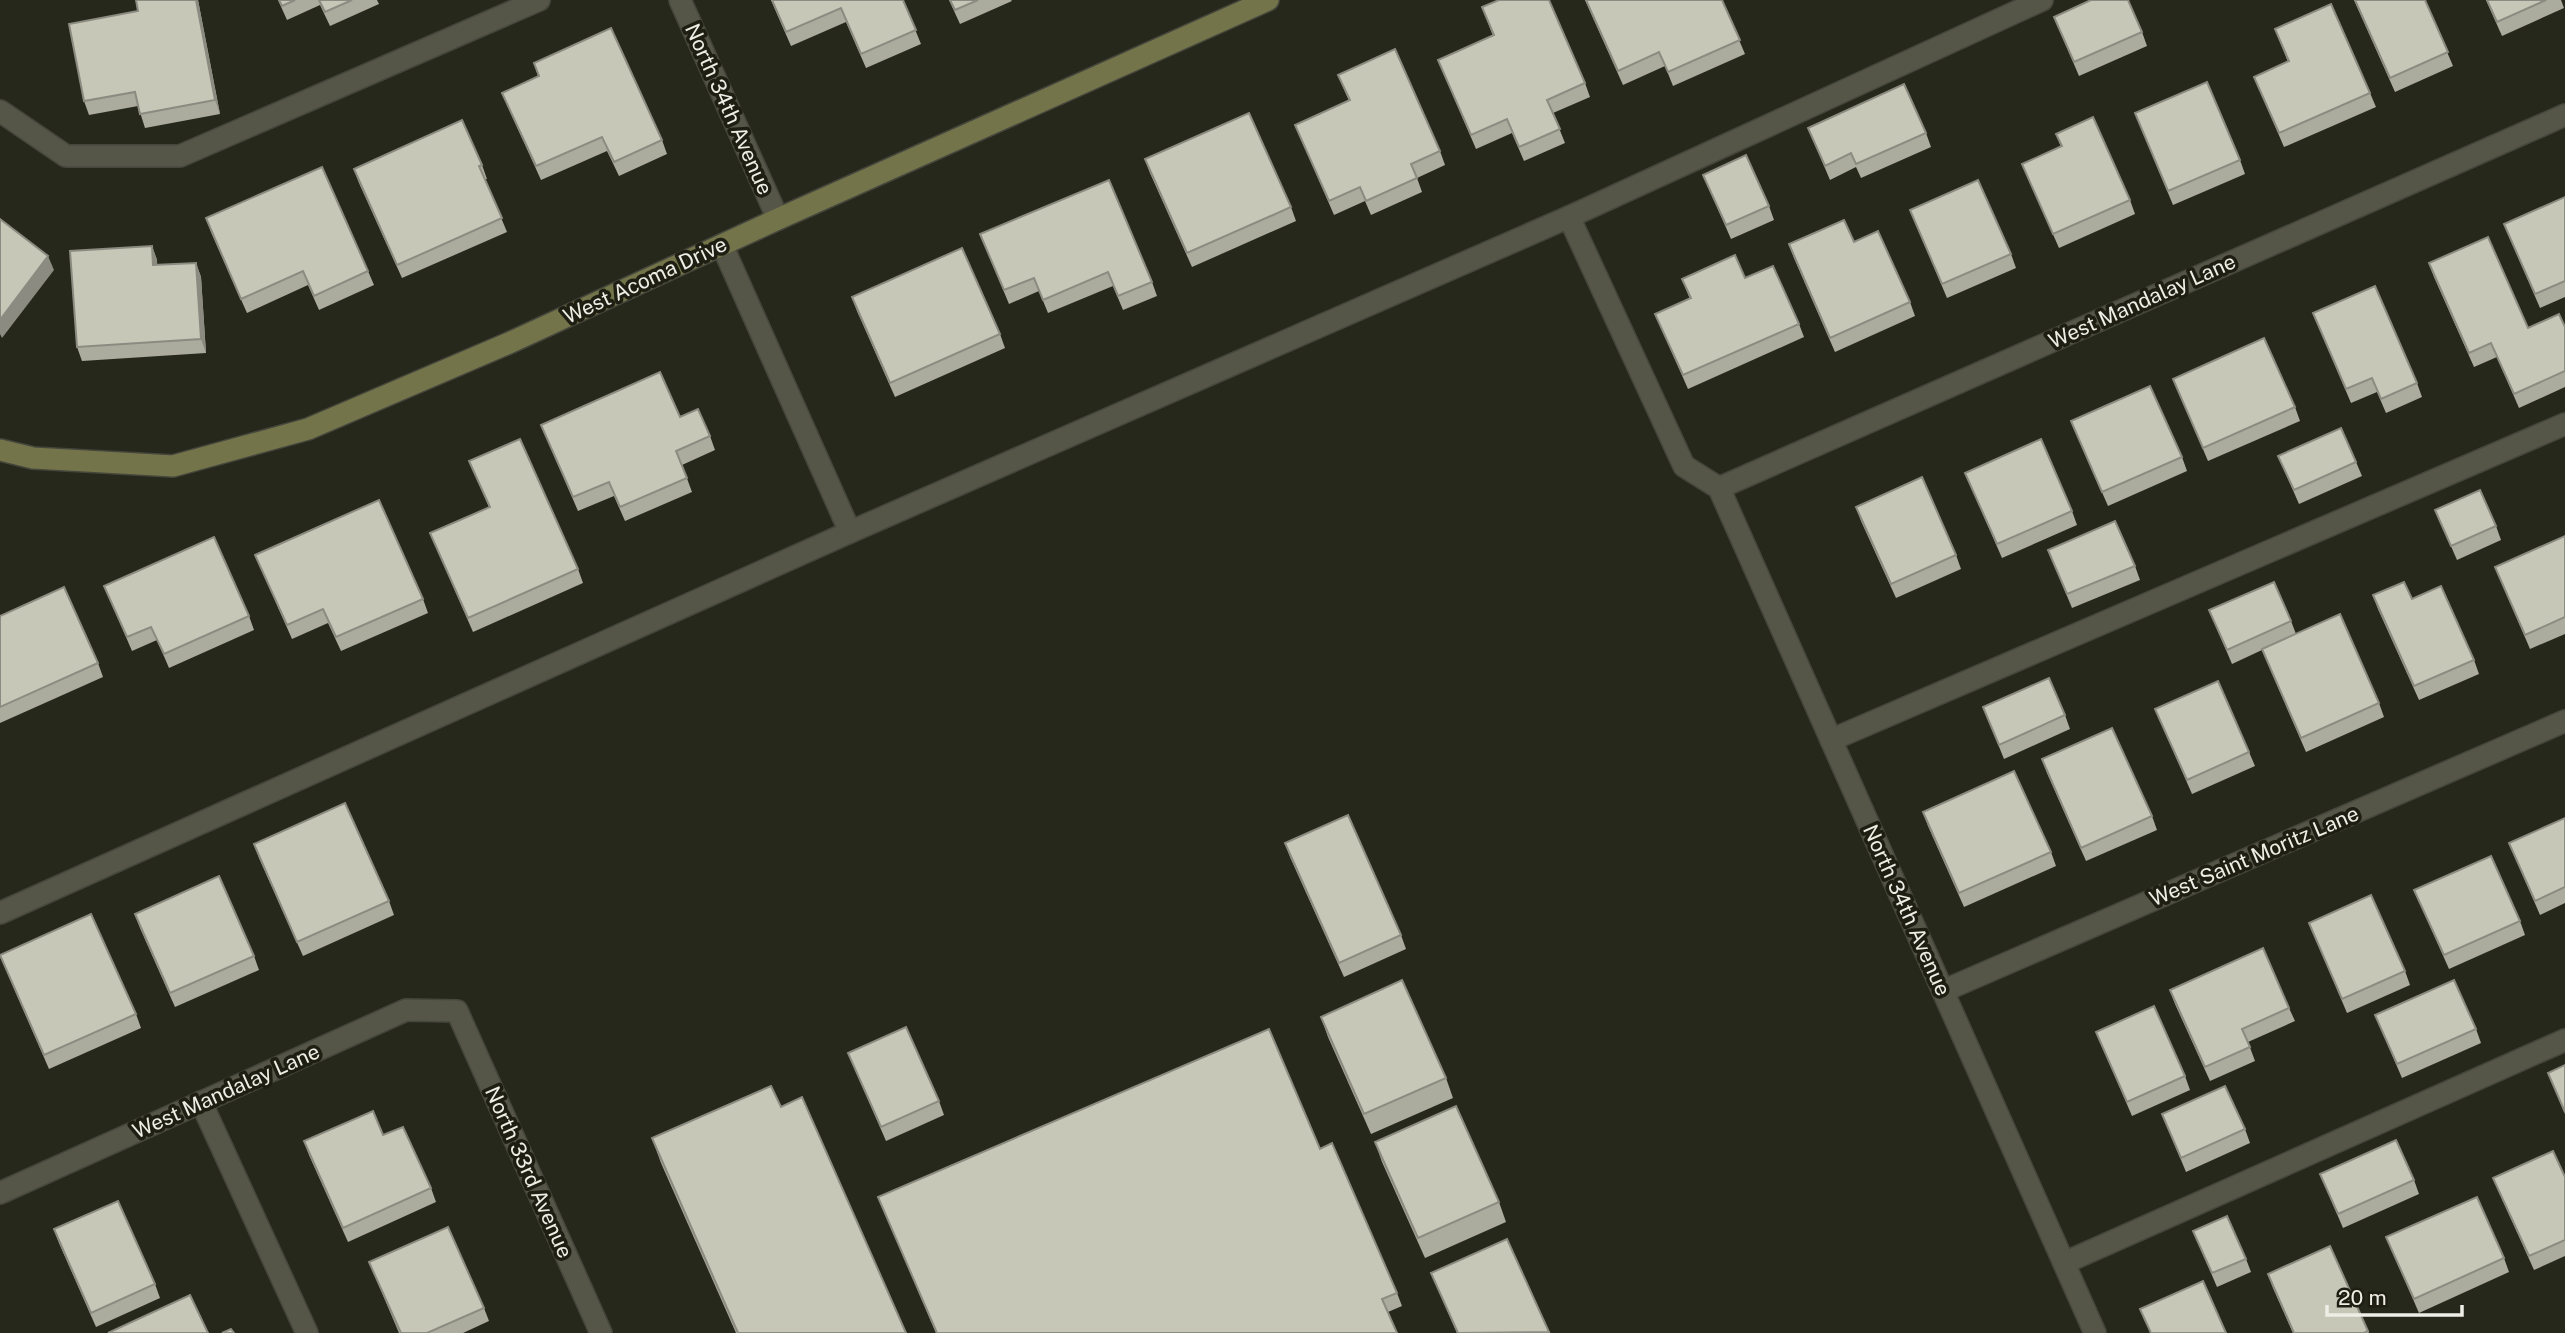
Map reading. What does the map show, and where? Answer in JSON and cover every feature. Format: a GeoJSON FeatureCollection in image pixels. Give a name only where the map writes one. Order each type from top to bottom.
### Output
{"type":"FeatureCollection","features":[{"type":"Feature","properties":{"kind":"street"},"geometry":{"type":"LineString","coordinates":[[0,111],[66,156],[180,156],[539,0]]}},
{"type":"Feature","properties":{"kind":"street","name":"North 34th Avenue"},"geometry":{"type":"LineString","coordinates":[[680,0],[778,219]]}},
{"type":"Feature","properties":{"kind":"street","name":"West Acoma Drive"},"geometry":{"type":"LineString","coordinates":[[0,450],[33,458],[173,466],[308,429],[509,343],[778,219],[1268,0]]}},
{"type":"Feature","properties":{"kind":"street"},"geometry":{"type":"LineString","coordinates":[[0,913],[850,532],[1569,217],[2042,0]]}},
{"type":"Feature","properties":{"kind":"street","name":"West Mandalay Lane"},"geometry":{"type":"LineString","coordinates":[[1719,488],[2565,115]]}},
{"type":"Feature","properties":{"kind":"street"},"geometry":{"type":"LineString","coordinates":[[1569,217],[1684,466],[1719,488]]}},
{"type":"Feature","properties":{"kind":"street"},"geometry":{"type":"LineString","coordinates":[[722,245],[850,532]]}},
{"type":"Feature","properties":{"kind":"street"},"geometry":{"type":"LineString","coordinates":[[1831,740],[2565,424]]}},
{"type":"Feature","properties":{"kind":"street","name":"North 34th Avenue"},"geometry":{"type":"LineString","coordinates":[[1719,488],[2095,1333]]}},
{"type":"Feature","properties":{"kind":"street","name":"West Saint Moritz Lane"},"geometry":{"type":"LineString","coordinates":[[1942,991],[2565,721]]}},
{"type":"Feature","properties":{"kind":"street","name":"West Mandalay Lane"},"geometry":{"type":"LineString","coordinates":[[0,1193],[406,1010],[457,1012]]}},
{"type":"Feature","properties":{"kind":"street","name":"North 33rd Avenue"},"geometry":{"type":"LineString","coordinates":[[457,1012],[601,1333]]}},
{"type":"Feature","properties":{"kind":"street"},"geometry":{"type":"LineString","coordinates":[[2064,1263],[2565,1040]]}},
{"type":"Feature","properties":{"kind":"street"},"geometry":{"type":"LineString","coordinates":[[201,1102],[307,1333]]}},
{"type":"Feature","properties":{"kind":"building"},"geometry":{"type":"Polygon","coordinates":[[[136,0],[196,0],[215,100],[140,114],[135,92],[84,101],[69,24],[138,11],[136,0]]]}},
{"type":"Feature","properties":{"kind":"building"},"geometry":{"type":"Polygon","coordinates":[[[279,0],[295,0],[282,6],[279,0]]]}},
{"type":"Feature","properties":{"kind":"building"},"geometry":{"type":"Polygon","coordinates":[[[319,0],[352,0],[325,12],[319,0]]]}},
{"type":"Feature","properties":{"kind":"building"},"geometry":{"type":"Polygon","coordinates":[[[772,0],[903,0],[916,30],[861,54],[841,8],[786,32],[772,0]]]}},
{"type":"Feature","properties":{"kind":"building"},"geometry":{"type":"Polygon","coordinates":[[[950,0],[978,0],[955,10],[950,0]]]}},
{"type":"Feature","properties":{"kind":"building"},"geometry":{"type":"Polygon","coordinates":[[[1499,0],[1549,0],[1585,83],[1547,100],[1560,129],[1519,147],[1507,119],[1471,135],[1438,60],[1494,35],[1482,7],[1499,0]]]}},
{"type":"Feature","properties":{"kind":"building"},"geometry":{"type":"Polygon","coordinates":[[[1586,0],[1722,0],[1740,40],[1668,72],[1659,52],[1618,71],[1586,0]]]}},
{"type":"Feature","properties":{"kind":"building"},"geometry":{"type":"Polygon","coordinates":[[[2091,0],[2128,0],[2142,32],[2074,62],[2054,17],[2091,0]]]}},
{"type":"Feature","properties":{"kind":"building"},"geometry":{"type":"Polygon","coordinates":[[[2355,0],[2425,0],[2448,52],[2390,78],[2355,0]]]}},
{"type":"Feature","properties":{"kind":"building"},"geometry":{"type":"Polygon","coordinates":[[[2487,0],[2546,0],[2497,22],[2487,0]]]}},
{"type":"Feature","properties":{"kind":"building"},"geometry":{"type":"Polygon","coordinates":[[[2331,4],[2370,93],[2279,133],[2254,77],[2289,61],[2275,29],[2331,4]]]}},
{"type":"Feature","properties":{"kind":"building"},"geometry":{"type":"Polygon","coordinates":[[[611,28],[662,140],[614,162],[602,137],[536,166],[502,93],[539,76],[534,63],[611,28]]]}},
{"type":"Feature","properties":{"kind":"building"},"geometry":{"type":"Polygon","coordinates":[[[1395,49],[1440,151],[1411,164],[1417,178],[1366,201],[1360,187],[1329,201],[1295,125],[1350,100],[1338,75],[1395,49]]]}},
{"type":"Feature","properties":{"kind":"building"},"geometry":{"type":"Polygon","coordinates":[[[2207,82],[2240,160],[2168,191],[2135,113],[2207,82]]]}},
{"type":"Feature","properties":{"kind":"building"},"geometry":{"type":"Polygon","coordinates":[[[1904,84],[1926,133],[1856,164],[1851,153],[1825,166],[1808,128],[1904,84]]]}},
{"type":"Feature","properties":{"kind":"building"},"geometry":{"type":"Polygon","coordinates":[[[1249,113],[1291,207],[1187,253],[1145,159],[1249,113]]]}},
{"type":"Feature","properties":{"kind":"building"},"geometry":{"type":"Polygon","coordinates":[[[2093,117],[2130,200],[2053,234],[2022,164],[2062,146],[2056,134],[2093,117]]]}},
{"type":"Feature","properties":{"kind":"building"},"geometry":{"type":"Polygon","coordinates":[[[462,120],[502,218],[397,265],[354,169],[462,120]]]}},
{"type":"Feature","properties":{"kind":"building"},"geometry":{"type":"Polygon","coordinates":[[[1746,155],[1769,206],[1726,225],[1703,175],[1746,155]]]}},
{"type":"Feature","properties":{"kind":"building"},"geometry":{"type":"Polygon","coordinates":[[[322,167],[368,271],[314,296],[303,271],[241,299],[206,218],[322,167]]]}},
{"type":"Feature","properties":{"kind":"building"},"geometry":{"type":"Polygon","coordinates":[[[1109,180],[1152,282],[1118,296],[1108,272],[1043,300],[1034,278],[1004,290],[980,234],[1109,180]]]}},
{"type":"Feature","properties":{"kind":"building"},"geometry":{"type":"Polygon","coordinates":[[[1978,180],[2011,254],[1942,284],[1910,210],[1978,180]]]}},
{"type":"Feature","properties":{"kind":"building"},"geometry":{"type":"Polygon","coordinates":[[[2565,197],[2565,281],[2535,294],[2504,224],[2565,197]]]}},
{"type":"Feature","properties":{"kind":"building"},"geometry":{"type":"Polygon","coordinates":[[[0,219],[48,256],[0,320],[0,219]]]}},
{"type":"Feature","properties":{"kind":"building"},"geometry":{"type":"Polygon","coordinates":[[[1844,220],[1854,242],[1878,231],[1910,302],[1830,338],[1789,244],[1844,220]]]}},
{"type":"Feature","properties":{"kind":"building"},"geometry":{"type":"Polygon","coordinates":[[[2488,237],[2528,328],[2559,314],[2565,327],[2565,371],[2514,394],[2491,343],[2469,353],[2429,263],[2488,237]]]}},
{"type":"Feature","properties":{"kind":"building"},"geometry":{"type":"Polygon","coordinates":[[[152,246],[153,265],[196,263],[201,339],[77,347],[70,251],[152,246]]]}},
{"type":"Feature","properties":{"kind":"building"},"geometry":{"type":"Polygon","coordinates":[[[962,248],[1000,334],[890,383],[852,297],[962,248]]]}},
{"type":"Feature","properties":{"kind":"building"},"geometry":{"type":"Polygon","coordinates":[[[1735,255],[1745,278],[1773,266],[1799,324],[1683,375],[1655,314],[1691,298],[1682,279],[1735,255]]]}},
{"type":"Feature","properties":{"kind":"building"},"geometry":{"type":"Polygon","coordinates":[[[2375,286],[2417,383],[2381,399],[2372,378],[2346,389],[2313,313],[2375,286]]]}},
{"type":"Feature","properties":{"kind":"building"},"geometry":{"type":"Polygon","coordinates":[[[2264,338],[2295,407],[2203,448],[2173,379],[2264,338]]]}},
{"type":"Feature","properties":{"kind":"building"},"geometry":{"type":"Polygon","coordinates":[[[660,372],[680,417],[698,409],[710,436],[676,451],[687,478],[620,507],[609,482],[573,497],[541,425],[660,372]]]}},
{"type":"Feature","properties":{"kind":"building"},"geometry":{"type":"Polygon","coordinates":[[[2150,386],[2182,457],[2102,492],[2071,421],[2150,386]]]}},
{"type":"Feature","properties":{"kind":"building"},"geometry":{"type":"Polygon","coordinates":[[[2341,428],[2356,462],[2294,490],[2278,456],[2341,428]]]}},
{"type":"Feature","properties":{"kind":"building"},"geometry":{"type":"Polygon","coordinates":[[[520,439],[578,569],[468,618],[430,533],[490,507],[469,461],[520,439]]]}},
{"type":"Feature","properties":{"kind":"building"},"geometry":{"type":"Polygon","coordinates":[[[2041,439],[2072,511],[1997,544],[1965,473],[2041,439]]]}},
{"type":"Feature","properties":{"kind":"building"},"geometry":{"type":"Polygon","coordinates":[[[1922,477],[1956,555],[1891,584],[1856,507],[1922,477]]]}},
{"type":"Feature","properties":{"kind":"building"},"geometry":{"type":"Polygon","coordinates":[[[2480,490],[2496,526],[2451,546],[2435,510],[2480,490]]]}},
{"type":"Feature","properties":{"kind":"building"},"geometry":{"type":"Polygon","coordinates":[[[379,500],[423,599],[336,637],[323,609],[287,625],[255,555],[379,500]]]}},
{"type":"Feature","properties":{"kind":"building"},"geometry":{"type":"Polygon","coordinates":[[[2115,521],[2135,566],[2067,594],[2048,550],[2115,521]]]}},
{"type":"Feature","properties":{"kind":"building"},"geometry":{"type":"Polygon","coordinates":[[[2565,536],[2565,617],[2525,635],[2495,567],[2565,536]]]}},
{"type":"Feature","properties":{"kind":"building"},"geometry":{"type":"Polygon","coordinates":[[[214,537],[249,616],[164,654],[151,627],[127,637],[104,586],[214,537]]]}},
{"type":"Feature","properties":{"kind":"building"},"geometry":{"type":"Polygon","coordinates":[[[2274,582],[2291,621],[2227,650],[2209,610],[2274,582]]]}},
{"type":"Feature","properties":{"kind":"building"},"geometry":{"type":"Polygon","coordinates":[[[2404,582],[2412,599],[2441,586],[2474,660],[2414,686],[2373,595],[2404,582]]]}},
{"type":"Feature","properties":{"kind":"building"},"geometry":{"type":"Polygon","coordinates":[[[64,587],[98,663],[0,707],[0,616],[64,587]]]}},
{"type":"Feature","properties":{"kind":"building"},"geometry":{"type":"Polygon","coordinates":[[[2340,614],[2379,703],[2301,738],[2262,649],[2340,614]]]}},
{"type":"Feature","properties":{"kind":"building"},"geometry":{"type":"Polygon","coordinates":[[[2049,678],[2065,715],[1999,745],[1983,707],[2049,678]]]}},
{"type":"Feature","properties":{"kind":"building"},"geometry":{"type":"Polygon","coordinates":[[[2218,681],[2249,752],[2187,780],[2155,709],[2218,681]]]}},
{"type":"Feature","properties":{"kind":"building"},"geometry":{"type":"Polygon","coordinates":[[[2112,728],[2152,816],[2081,848],[2042,759],[2112,728]]]}},
{"type":"Feature","properties":{"kind":"building"},"geometry":{"type":"Polygon","coordinates":[[[2014,771],[2051,852],[1959,893],[1923,812],[2014,771]]]}},
{"type":"Feature","properties":{"kind":"building"},"geometry":{"type":"Polygon","coordinates":[[[345,803],[389,901],[297,942],[254,844],[345,803]]]}},
{"type":"Feature","properties":{"kind":"building"},"geometry":{"type":"Polygon","coordinates":[[[1348,815],[1401,935],[1339,963],[1285,843],[1348,815]]]}},
{"type":"Feature","properties":{"kind":"building"},"geometry":{"type":"Polygon","coordinates":[[[2565,818],[2565,887],[2535,901],[2509,843],[2565,818]]]}},
{"type":"Feature","properties":{"kind":"building"},"geometry":{"type":"Polygon","coordinates":[[[2491,856],[2520,921],[2444,955],[2414,890],[2491,856]]]}},
{"type":"Feature","properties":{"kind":"building"},"geometry":{"type":"Polygon","coordinates":[[[219,876],[254,956],[170,993],[135,914],[219,876]]]}},
{"type":"Feature","properties":{"kind":"building"},"geometry":{"type":"Polygon","coordinates":[[[2371,895],[2405,971],[2342,999],[2309,923],[2371,895]]]}},
{"type":"Feature","properties":{"kind":"building"},"geometry":{"type":"Polygon","coordinates":[[[91,914],[136,1014],[44,1055],[0,955],[91,914]]]}},
{"type":"Feature","properties":{"kind":"building"},"geometry":{"type":"Polygon","coordinates":[[[2263,948],[2289,1008],[2242,1029],[2250,1047],[2205,1067],[2170,990],[2263,948]]]}},
{"type":"Feature","properties":{"kind":"building"},"geometry":{"type":"Polygon","coordinates":[[[1402,980],[1446,1078],[1364,1114],[1321,1017],[1402,980]]]}},
{"type":"Feature","properties":{"kind":"building"},"geometry":{"type":"Polygon","coordinates":[[[2454,980],[2476,1029],[2397,1064],[2375,1015],[2454,980]]]}},
{"type":"Feature","properties":{"kind":"building"},"geometry":{"type":"Polygon","coordinates":[[[2154,1006],[2185,1076],[2127,1102],[2096,1032],[2154,1006]]]}},
{"type":"Feature","properties":{"kind":"building"},"geometry":{"type":"Polygon","coordinates":[[[906,1027],[939,1101],[881,1127],[848,1053],[906,1027]]]}},
{"type":"Feature","properties":{"kind":"building"},"geometry":{"type":"Polygon","coordinates":[[[1269,1029],[1320,1149],[1332,1143],[1397,1293],[1382,1299],[1397,1333],[937,1333],[878,1197],[1269,1029]]]}},
{"type":"Feature","properties":{"kind":"building"},"geometry":{"type":"Polygon","coordinates":[[[2565,1065],[2565,1112],[2548,1073],[2565,1065]]]}},
{"type":"Feature","properties":{"kind":"building"},"geometry":{"type":"Polygon","coordinates":[[[771,1086],[781,1107],[802,1097],[906,1333],[738,1333],[652,1138],[771,1086]]]}},
{"type":"Feature","properties":{"kind":"building"},"geometry":{"type":"Polygon","coordinates":[[[2225,1086],[2245,1129],[2181,1158],[2162,1114],[2225,1086]]]}},
{"type":"Feature","properties":{"kind":"building"},"geometry":{"type":"Polygon","coordinates":[[[1456,1106],[1499,1202],[1418,1238],[1375,1142],[1456,1106]]]}},
{"type":"Feature","properties":{"kind":"building"},"geometry":{"type":"Polygon","coordinates":[[[373,1111],[383,1135],[403,1127],[431,1188],[343,1228],[304,1141],[373,1111]]]}},
{"type":"Feature","properties":{"kind":"building"},"geometry":{"type":"Polygon","coordinates":[[[2396,1140],[2414,1180],[2338,1214],[2320,1174],[2396,1140]]]}},
{"type":"Feature","properties":{"kind":"building"},"geometry":{"type":"Polygon","coordinates":[[[2553,1151],[2565,1177],[2565,1240],[2529,1256],[2493,1178],[2553,1151]]]}},
{"type":"Feature","properties":{"kind":"building"},"geometry":{"type":"Polygon","coordinates":[[[2477,1197],[2504,1258],[2414,1299],[2386,1237],[2477,1197]]]}},
{"type":"Feature","properties":{"kind":"building"},"geometry":{"type":"Polygon","coordinates":[[[118,1201],[155,1284],[91,1313],[54,1229],[118,1201]]]}},
{"type":"Feature","properties":{"kind":"building"},"geometry":{"type":"Polygon","coordinates":[[[2227,1216],[2246,1259],[2212,1273],[2193,1231],[2227,1216]]]}},
{"type":"Feature","properties":{"kind":"building"},"geometry":{"type":"Polygon","coordinates":[[[448,1227],[484,1308],[427,1333],[401,1333],[369,1262],[448,1227]]]}},
{"type":"Feature","properties":{"kind":"building"},"geometry":{"type":"Polygon","coordinates":[[[1507,1239],[1549,1332],[1458,1333],[1431,1273],[1507,1239]]]}},
{"type":"Feature","properties":{"kind":"building"},"geometry":{"type":"Polygon","coordinates":[[[2330,1246],[2368,1331],[2294,1333],[2268,1274],[2330,1246]]]}},
{"type":"Feature","properties":{"kind":"building"},"geometry":{"type":"Polygon","coordinates":[[[2203,1281],[2226,1333],[2151,1333],[2140,1309],[2203,1281]]]}},
{"type":"Feature","properties":{"kind":"building"},"geometry":{"type":"Polygon","coordinates":[[[190,1295],[208,1333],[108,1333],[190,1295]]]}}]}
